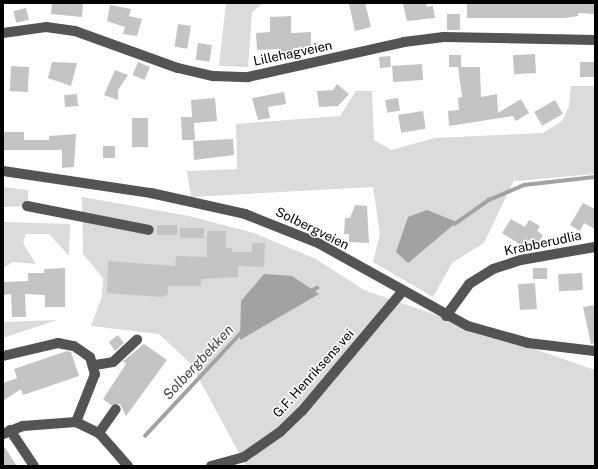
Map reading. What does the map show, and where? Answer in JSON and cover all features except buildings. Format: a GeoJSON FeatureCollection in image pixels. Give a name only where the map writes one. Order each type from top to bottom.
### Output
{"type":"FeatureCollection","features":[{"type":"Feature","properties":{"kind":"street","name":"Lillehagveien"},"geometry":{"type":"LineString","coordinates":[[3,34],[46,27],[75,31],[178,68],[214,76],[248,77],[404,42],[444,37],[595,40]]}},
{"type":"Feature","properties":{"kind":"street","name":"Solbergveien"},"geometry":{"type":"LineString","coordinates":[[3,171],[151,193],[245,214],[318,244],[446,316],[498,336],[595,351]]}},
{"type":"Feature","properties":{"kind":"street"},"geometry":{"type":"LineString","coordinates":[[27,206],[149,230]]}},
{"type":"Feature","properties":{"kind":"street","name":"Krabberudlia"},"geometry":{"type":"LineString","coordinates":[[446,316],[469,284],[493,269],[520,260],[595,247]]}},
{"type":"Feature","properties":{"kind":"street"},"geometry":{"type":"LineString","coordinates":[[492,280],[493,269]]}},
{"type":"Feature","properties":{"kind":"street","name":"G.F. Henriksens vei"},"geometry":{"type":"LineString","coordinates":[[246,461],[302,411],[402,292]]}},
{"type":"Feature","properties":{"kind":"street"},"geometry":{"type":"LineString","coordinates":[[95,365],[113,362],[137,340]]}},
{"type":"Feature","properties":{"kind":"street"},"geometry":{"type":"LineString","coordinates":[[3,356],[58,343],[83,350],[95,365],[91,388],[76,422]]}},
{"type":"Feature","properties":{"kind":"street"},"geometry":{"type":"LineString","coordinates":[[99,433],[116,409]]}},
{"type":"Feature","properties":{"kind":"street"},"geometry":{"type":"LineString","coordinates":[[34,466],[6,432],[56,421],[76,422],[99,433],[128,466]]}},
{"type":"Feature","properties":{"kind":"street"},"geometry":{"type":"LineString","coordinates":[[211,466],[246,461]]}},
{"type":"Feature","properties":{"kind":"shaded area"},"geometry":{"type":"Polygon","coordinates":[[[226,3],[263,3],[252,12],[248,67],[219,66],[226,3]]]}},
{"type":"Feature","properties":{"kind":"shaded area"},"geometry":{"type":"Polygon","coordinates":[[[571,86],[595,86],[595,174],[515,181],[515,178],[484,243],[452,263],[433,297],[373,262],[380,234],[373,187],[191,197],[187,171],[237,169],[236,124],[340,116],[356,91],[372,91],[374,140],[391,150],[435,138],[543,133],[562,121],[569,106],[571,86]]]}},
{"type":"Feature","properties":{"kind":"shaded area"},"geometry":{"type":"Polygon","coordinates":[[[3,187],[28,190],[28,206],[3,207],[3,187]]]}},
{"type":"Feature","properties":{"kind":"shaded area"},"geometry":{"type":"Polygon","coordinates":[[[82,197],[189,216],[254,233],[316,259],[364,290],[595,370],[595,466],[246,466],[191,364],[159,334],[91,326],[102,296],[103,278],[83,254],[82,197]]]}},
{"type":"Feature","properties":{"kind":"shaded area"},"geometry":{"type":"Polygon","coordinates":[[[427,210],[457,222],[408,263],[396,252],[408,217],[427,210]]]}},
{"type":"Feature","properties":{"kind":"shaded area"},"geometry":{"type":"Polygon","coordinates":[[[3,222],[70,224],[69,256],[49,234],[26,234],[23,243],[36,264],[13,262],[3,268],[3,222]]]}},
{"type":"Feature","properties":{"kind":"shaded area"},"geometry":{"type":"Polygon","coordinates":[[[264,274],[292,276],[319,294],[240,340],[241,301],[264,274]]]}},
{"type":"Feature","properties":{"kind":"shaded area"},"geometry":{"type":"Polygon","coordinates":[[[57,320],[3,338],[3,322],[57,320]]]}},
{"type":"Feature","properties":{"kind":"waterway","name":"Solbergbekken"},"geometry":{"type":"LineString","coordinates":[[455,224],[489,200],[524,185],[595,177]]}},
{"type":"Feature","properties":{"kind":"waterway","name":"Solbergbekken"},"geometry":{"type":"LineString","coordinates":[[309,292],[317,288]]}},
{"type":"Feature","properties":{"kind":"waterway","name":"Solbergbekken"},"geometry":{"type":"LineString","coordinates":[[145,436],[243,331]]}}]}
